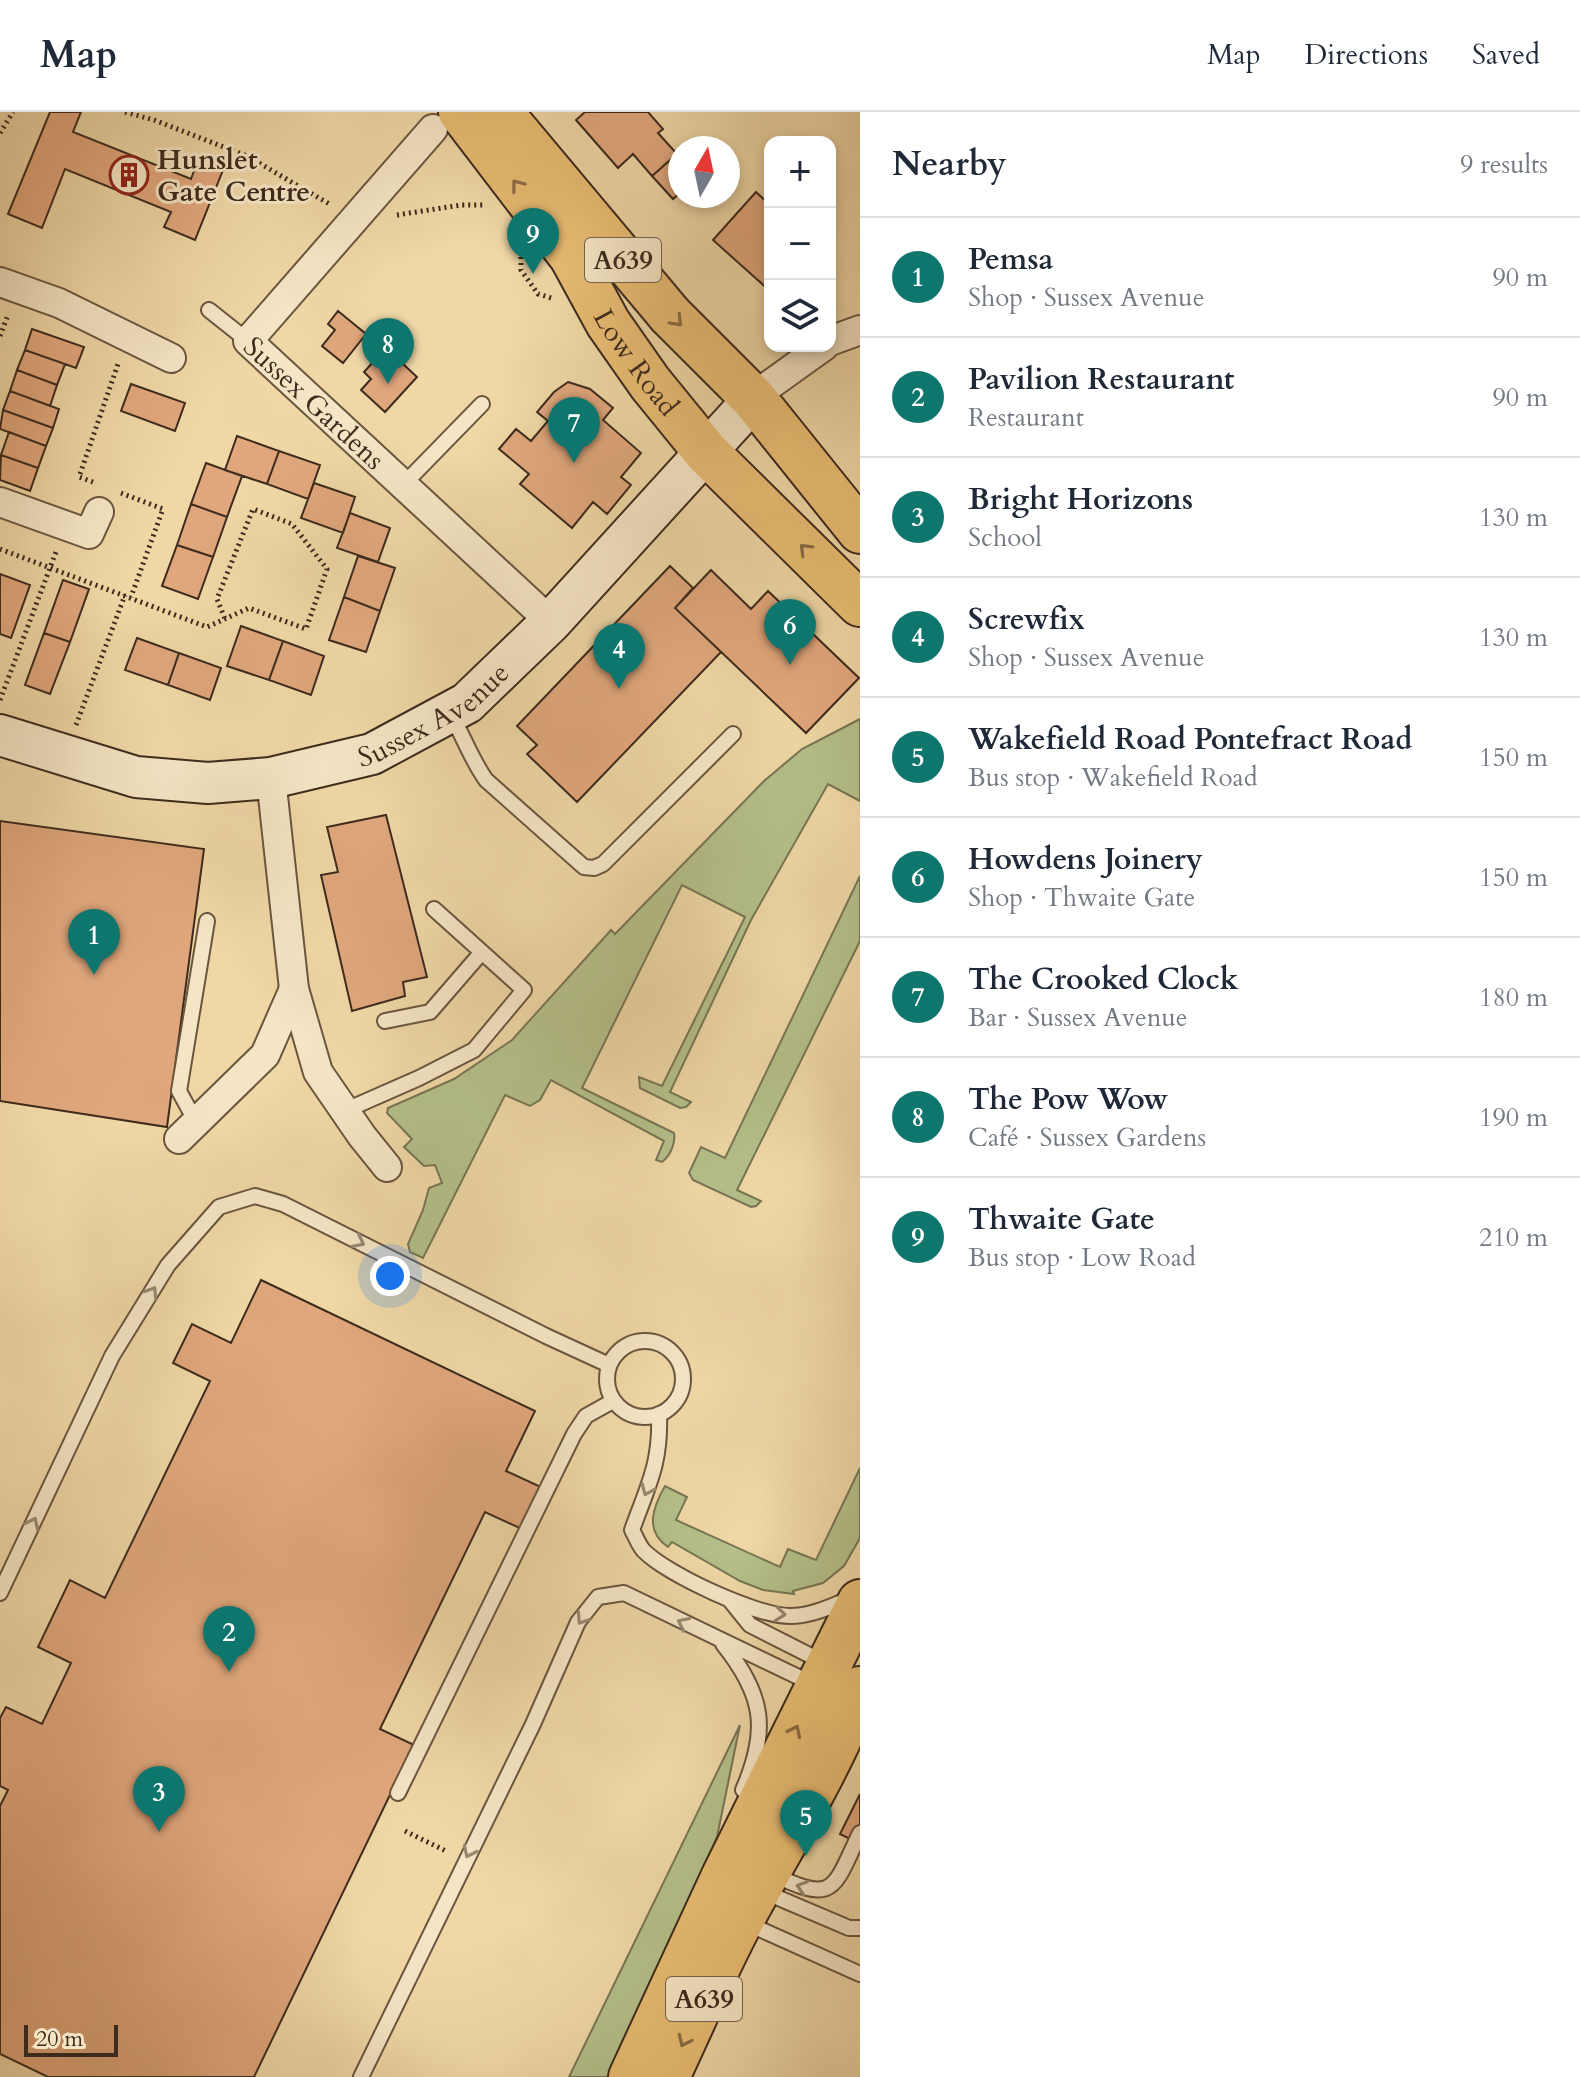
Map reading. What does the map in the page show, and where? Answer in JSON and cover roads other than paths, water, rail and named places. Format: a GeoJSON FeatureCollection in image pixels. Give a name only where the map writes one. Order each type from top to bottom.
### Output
{"type":"FeatureCollection","features":[{"type":"Feature","properties":{"kind":"main road","name":"Low Road"},"geometry":{"type":"LineString","coordinates":[[500,112],[670,315],[754,399]]}},
{"type":"Feature","properties":{"kind":"main road","name":"Low Road"},"geometry":{"type":"LineString","coordinates":[[447,121],[533,206],[572,257],[608,323],[650,383],[707,453]]}},
{"type":"Feature","properties":{"kind":"main road","name":"A639"},"geometry":{"type":"LineString","coordinates":[[605,239],[633,319],[698,398],[708,421],[707,453],[860,604]]}},
{"type":"Feature","properties":{"kind":"main road","name":"A639"},"geometry":{"type":"LineString","coordinates":[[754,399],[860,531]]}},
{"type":"Feature","properties":{"kind":"main road","name":"A639"},"geometry":{"type":"LineString","coordinates":[[631,2077],[732,1897],[842,1683],[860,1602]]}},
{"type":"Feature","properties":{"kind":"main road","name":"A639"},"geometry":{"type":"LineString","coordinates":[[667,2077],[732,1897]]}},
{"type":"Feature","properties":{"kind":"street","name":"Sussex Gardens"},"geometry":{"type":"LineString","coordinates":[[447,121],[354,219],[248,341],[551,622]]}},
{"type":"Feature","properties":{"kind":"street"},"geometry":{"type":"LineString","coordinates":[[0,282],[59,303],[171,358]]}},
{"type":"Feature","properties":{"kind":"street"},"geometry":{"type":"LineString","coordinates":[[836,339],[860,330]]}},
{"type":"Feature","properties":{"kind":"street"},"geometry":{"type":"LineString","coordinates":[[754,399],[816,352]]}},
{"type":"Feature","properties":{"kind":"street","name":"Sussex Avenue"},"geometry":{"type":"LineString","coordinates":[[0,735],[136,777],[208,783],[271,778],[372,754],[467,703],[551,622],[754,399]]}},
{"type":"Feature","properties":{"kind":"street"},"geometry":{"type":"LineString","coordinates":[[0,502],[89,534],[99,512]]}},
{"type":"Feature","properties":{"kind":"street"},"geometry":{"type":"LineString","coordinates":[[271,778],[294,989],[318,1072],[387,1167]]}},
{"type":"Feature","properties":{"kind":"street"},"geometry":{"type":"LineString","coordinates":[[188,1131],[265,1055],[294,989]]}},
{"type":"Feature","properties":{"kind":"lane"},"geometry":{"type":"LineString","coordinates":[[209,310],[248,341]]}},
{"type":"Feature","properties":{"kind":"lane"},"geometry":{"type":"LineString","coordinates":[[403,485],[482,404]]}},
{"type":"Feature","properties":{"kind":"lane"},"geometry":{"type":"LineString","coordinates":[[449,713],[462,734],[474,764],[486,780],[584,867],[594,868],[603,864],[733,734]]}},
{"type":"Feature","properties":{"kind":"lane"},"geometry":{"type":"LineString","coordinates":[[344,1111],[474,1050],[524,990],[434,909]]}},
{"type":"Feature","properties":{"kind":"lane"},"geometry":{"type":"LineString","coordinates":[[188,1131],[179,1091],[207,921]]}},
{"type":"Feature","properties":{"kind":"lane"},"geometry":{"type":"LineString","coordinates":[[385,1021],[430,1012],[482,952]]}},
{"type":"Feature","properties":{"kind":"lane"},"geometry":{"type":"LineString","coordinates":[[0,1593],[112,1356],[168,1265],[219,1207],[255,1196],[283,1204],[609,1365]]}},
{"type":"Feature","properties":{"kind":"lane"},"geometry":{"type":"LineString","coordinates":[[634,1342],[652,1342],[671,1352],[681,1369],[682,1389],[677,1400],[659,1414],[646,1417],[634,1416],[613,1401],[606,1377],[615,1354],[634,1342]]}},
{"type":"Feature","properties":{"kind":"lane"},"geometry":{"type":"LineString","coordinates":[[398,1793],[574,1434],[586,1416],[613,1401]]}},
{"type":"Feature","properties":{"kind":"lane"},"geometry":{"type":"LineString","coordinates":[[659,1414],[660,1439],[655,1472],[632,1530],[644,1551],[682,1576],[729,1599],[770,1614],[791,1616],[808,1613],[860,1594]]}},
{"type":"Feature","properties":{"kind":"lane"},"geometry":{"type":"LineString","coordinates":[[361,2077],[533,1724],[578,1622],[598,1597],[624,1593],[721,1641],[842,1683]]}},
{"type":"Feature","properties":{"kind":"lane"},"geometry":{"type":"LineString","coordinates":[[729,1599],[750,1625],[842,1683]]}},
{"type":"Feature","properties":{"kind":"lane"},"geometry":{"type":"LineString","coordinates":[[721,1641],[744,1671],[756,1702],[760,1729],[757,1758],[736,1808]]}},
{"type":"Feature","properties":{"kind":"lane"},"geometry":{"type":"LineString","coordinates":[[732,1897],[803,1889],[819,1892],[831,1888],[860,1833]]}},
{"type":"Feature","properties":{"kind":"lane"},"geometry":{"type":"LineString","coordinates":[[732,1897],[849,1928],[860,1928]]}},
{"type":"Feature","properties":{"kind":"lane"},"geometry":{"type":"LineString","coordinates":[[732,1897],[860,1974]]}},
{"type":"Feature","properties":{"kind":"place","name":"Hunslet Gate Centre"},"geometry":{"type":"Point","coordinates":[129,175]}},
{"type":"Feature","properties":{"kind":"place","name":"Thwaite Gate"},"geometry":{"type":"Point","coordinates":[533,274]}},
{"type":"Feature","properties":{"kind":"place","name":"The Pow Wow"},"geometry":{"type":"Point","coordinates":[388,384]}},
{"type":"Feature","properties":{"kind":"place","name":"The Crooked Clock"},"geometry":{"type":"Point","coordinates":[574,463]}},
{"type":"Feature","properties":{"kind":"place","name":"Howdens Joinery"},"geometry":{"type":"Point","coordinates":[790,665]}},
{"type":"Feature","properties":{"kind":"place","name":"Screwfix"},"geometry":{"type":"Point","coordinates":[619,689]}},
{"type":"Feature","properties":{"kind":"place","name":"Pemsa"},"geometry":{"type":"Point","coordinates":[94,975]}},
{"type":"Feature","properties":{"kind":"place","name":"Pavilion Restaurant"},"geometry":{"type":"Point","coordinates":[229,1672]}},
{"type":"Feature","properties":{"kind":"place","name":"Bright Horizons"},"geometry":{"type":"Point","coordinates":[159,1832]}},
{"type":"Feature","properties":{"kind":"place","name":"Wakefield Road Pontefract Road"},"geometry":{"type":"Point","coordinates":[806,1856]}}]}
